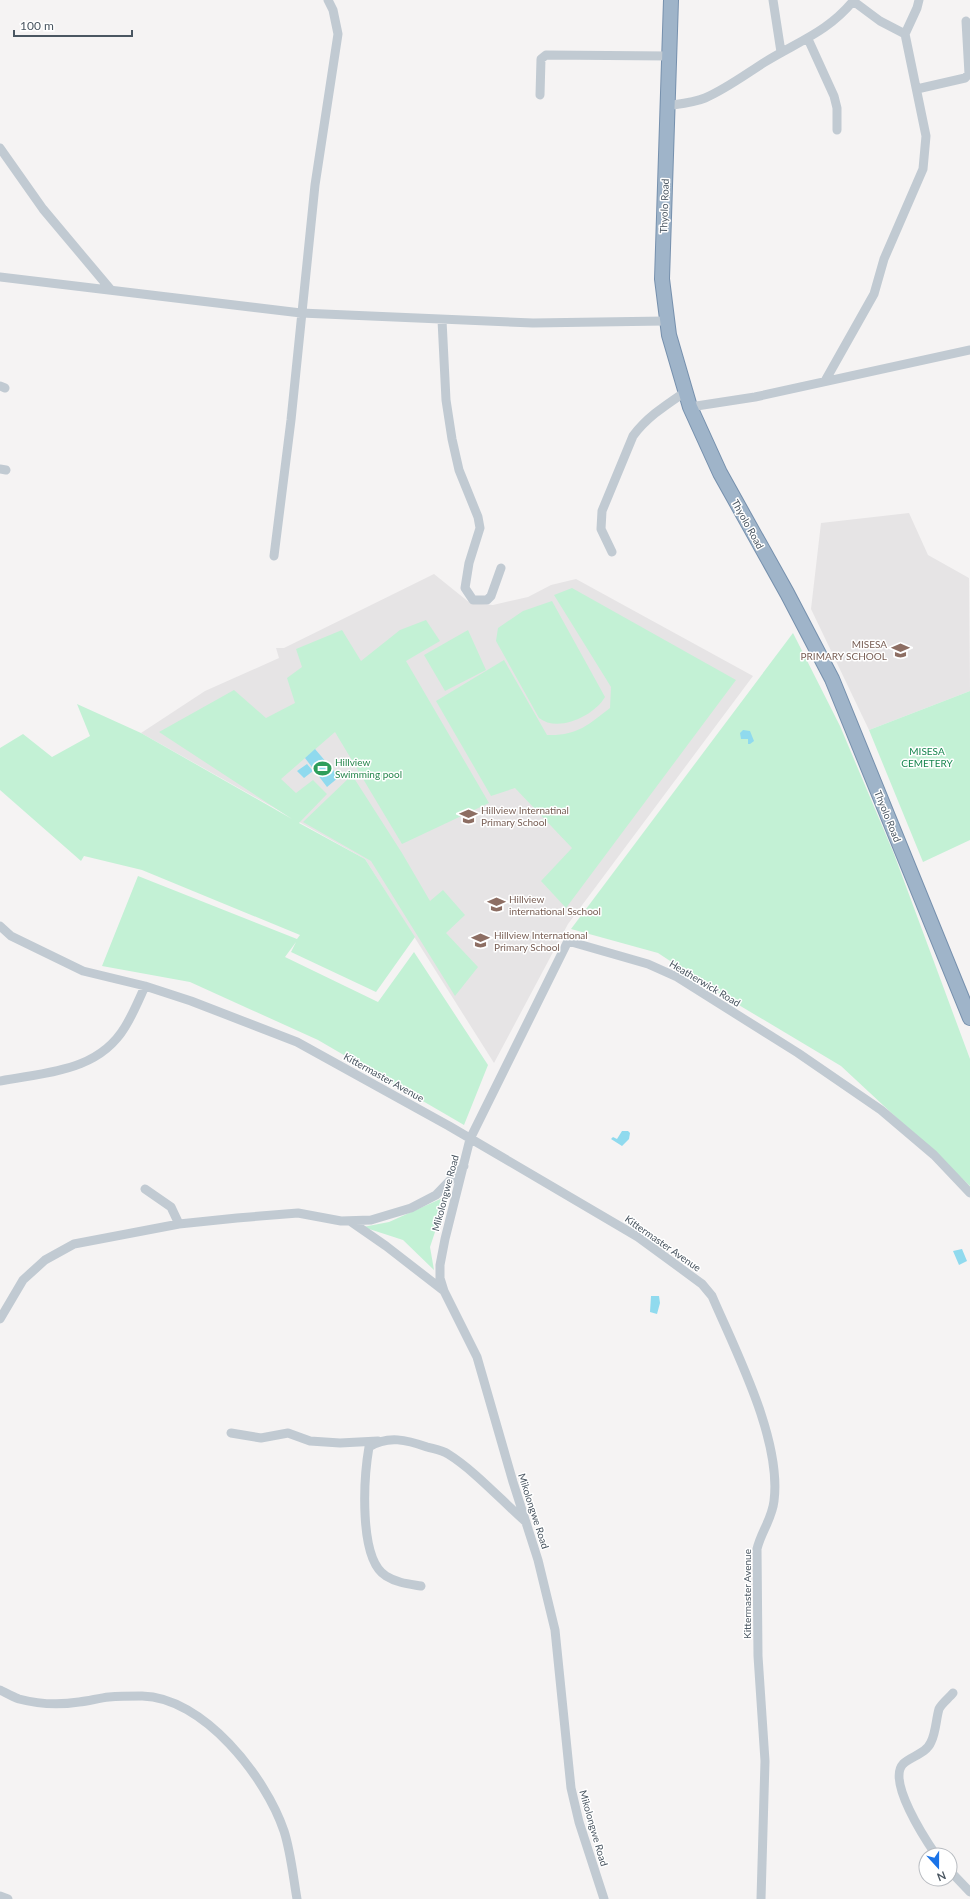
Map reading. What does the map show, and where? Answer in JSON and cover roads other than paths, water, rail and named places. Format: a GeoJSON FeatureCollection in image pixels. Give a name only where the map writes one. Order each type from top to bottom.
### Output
{"type":"FeatureCollection","features":[{"type":"Feature","properties":{"kind":"highway","name":"Thyolo Road"},"geometry":{"type":"LineString","coordinates":[[671,0],[666,106],[662,279],[666,321],[685,392],[690,407],[720,474],[787,592],[832,679],[970,1018]]}},
{"type":"Feature","properties":{"kind":"street"},"geometry":{"type":"LineString","coordinates":[[274,556],[291,420],[315,185],[338,34],[335,18],[328,0]]}},
{"type":"Feature","properties":{"kind":"street"},"geometry":{"type":"LineString","coordinates":[[773,0],[781,52]]}},
{"type":"Feature","properties":{"kind":"street"},"geometry":{"type":"LineString","coordinates":[[825,381],[874,294],[884,259],[923,169],[926,136],[905,34],[919,0]]}},
{"type":"Feature","properties":{"kind":"street"},"geometry":{"type":"LineString","coordinates":[[666,106],[705,98],[781,52],[808,39],[846,11],[854,1],[880,21],[905,34]]}},
{"type":"Feature","properties":{"kind":"street"},"geometry":{"type":"LineString","coordinates":[[917,89],[965,78],[968,74],[966,21]]}},
{"type":"Feature","properties":{"kind":"street"},"geometry":{"type":"LineString","coordinates":[[808,39],[834,96],[837,108],[837,130]]}},
{"type":"Feature","properties":{"kind":"street"},"geometry":{"type":"LineString","coordinates":[[540,95],[541,59],[546,55],[669,56]]}},
{"type":"Feature","properties":{"kind":"street"},"geometry":{"type":"LineString","coordinates":[[0,148],[43,209],[111,290]]}},
{"type":"Feature","properties":{"kind":"street"},"geometry":{"type":"LineString","coordinates":[[0,277],[301,313],[533,323],[666,321]]}},
{"type":"Feature","properties":{"kind":"street"},"geometry":{"type":"LineString","coordinates":[[442,320],[446,400],[452,439],[459,470],[478,518],[480,528],[469,563],[465,588],[473,600],[487,600],[492,596],[501,568]]}},
{"type":"Feature","properties":{"kind":"street"},"geometry":{"type":"LineString","coordinates":[[690,407],[755,397],[970,350]]}},
{"type":"Feature","properties":{"kind":"street"},"geometry":{"type":"LineString","coordinates":[[612,552],[601,529],[602,511],[633,436],[640,426],[661,408],[685,392]]}},
{"type":"Feature","properties":{"kind":"street","name":"Kittermaster Avenue"},"geometry":{"type":"LineString","coordinates":[[0,926],[11,936],[83,971],[145,986],[191,1001],[298,1042],[638,1236],[702,1284],[712,1296],[751,1386],[772,1455],[775,1486],[772,1513],[760,1535],[757,1550],[758,1656],[765,1761],[761,1899]]}},
{"type":"Feature","properties":{"kind":"street","name":"Heatherwick Road"},"geometry":{"type":"LineString","coordinates":[[470,1139],[568,941],[648,964],[677,977],[798,1053],[881,1110],[934,1155],[970,1193]]}},
{"type":"Feature","properties":{"kind":"street"},"geometry":{"type":"LineString","coordinates":[[0,1080],[51,1072],[84,1064],[99,1056],[109,1048],[125,1028],[145,986]]}},
{"type":"Feature","properties":{"kind":"street","name":"Mikolongwe Road"},"geometry":{"type":"LineString","coordinates":[[470,1139],[465,1165],[444,1239],[440,1265],[440,1278],[444,1291],[460,1319],[477,1357],[497,1430],[538,1560],[555,1630],[571,1788],[579,1822],[604,1899]]}},
{"type":"Feature","properties":{"kind":"street"},"geometry":{"type":"LineString","coordinates":[[0,1319],[23,1280],[44,1260],[74,1244],[179,1224],[298,1213],[341,1221],[371,1220],[411,1208],[436,1194],[465,1165]]}},
{"type":"Feature","properties":{"kind":"street"},"geometry":{"type":"LineString","coordinates":[[145,1189],[171,1207],[179,1224]]}},
{"type":"Feature","properties":{"kind":"street"},"geometry":{"type":"LineString","coordinates":[[350,1221],[386,1246],[444,1291]]}},
{"type":"Feature","properties":{"kind":"street"},"geometry":{"type":"LineString","coordinates":[[231,1432],[261,1438],[288,1433],[310,1441],[340,1443],[404,1439],[446,1453],[459,1462],[526,1523]]}},
{"type":"Feature","properties":{"kind":"street"},"geometry":{"type":"LineString","coordinates":[[381,1440],[369,1447],[366,1465],[366,1529],[371,1552],[379,1569],[386,1576],[398,1582],[422,1586]]}},
{"type":"Feature","properties":{"kind":"street"},"geometry":{"type":"LineString","coordinates":[[0,1690],[19,1699],[50,1704],[79,1702],[109,1697],[144,1696],[162,1698],[175,1702],[196,1716],[220,1734],[236,1749],[273,1806],[287,1842],[297,1899]]}},
{"type":"Feature","properties":{"kind":"street"},"geometry":{"type":"LineString","coordinates":[[930,1847],[923,1837],[906,1800],[898,1779],[899,1769],[904,1763],[925,1750],[931,1742],[939,1708],[953,1693]]}},
{"type":"Feature","properties":{"kind":"street"},"geometry":{"type":"LineString","coordinates":[[958,1879],[970,1892]]}},
{"type":"Feature","properties":{"kind":"street"},"geometry":{"type":"LineString","coordinates":[[0,1896],[8,1899]]}},
{"type":"Feature","properties":{"kind":"water"},"geometry":{"type":"Polygon","coordinates":[[[743,730],[750,731],[754,741],[750,744],[748,744],[748,739],[741,739],[740,733],[743,730]]]}},
{"type":"Feature","properties":{"kind":"water","name":"Hillview Swimming pool"},"geometry":{"type":"Polygon","coordinates":[[[315,749],[339,777],[327,787],[305,758],[315,749]]]}},
{"type":"Feature","properties":{"kind":"water","name":"Hillview Swimming pool"},"geometry":{"type":"Polygon","coordinates":[[[307,764],[313,771],[304,778],[297,771],[307,764]]]}},
{"type":"Feature","properties":{"kind":"water"},"geometry":{"type":"Polygon","coordinates":[[[622,1131],[628,1131],[630,1133],[629,1139],[622,1146],[611,1139],[613,1137],[617,1139],[622,1131]]]}},
{"type":"Feature","properties":{"kind":"water"},"geometry":{"type":"Polygon","coordinates":[[[962,1249],[967,1261],[959,1265],[953,1251],[962,1249]]]}},
{"type":"Feature","properties":{"kind":"water"},"geometry":{"type":"Polygon","coordinates":[[[651,1296],[659,1296],[660,1303],[657,1314],[650,1312],[651,1296]]]}},
{"type":"Feature","properties":{"kind":"place","name":"MISESA PRIMARY SCHOOL"},"geometry":{"type":"Point","coordinates":[900,650]}},
{"type":"Feature","properties":{"kind":"place","name":"Hillview Swimming pool"},"geometry":{"type":"Point","coordinates":[322,768]}},
{"type":"Feature","properties":{"kind":"place","name":"Hillview Internatinal Primary School"},"geometry":{"type":"Point","coordinates":[468,816]}},
{"type":"Feature","properties":{"kind":"place","name":"Hillview international Sschool"},"geometry":{"type":"Point","coordinates":[496,905]}},
{"type":"Feature","properties":{"kind":"place","name":"Hillview International Primary School"},"geometry":{"type":"Point","coordinates":[481,941]}},
{"type":"Feature","properties":{"kind":"park label","name":"MISESA CEMETERY"},"geometry":{"type":"Point","coordinates":[927,756]}}]}
